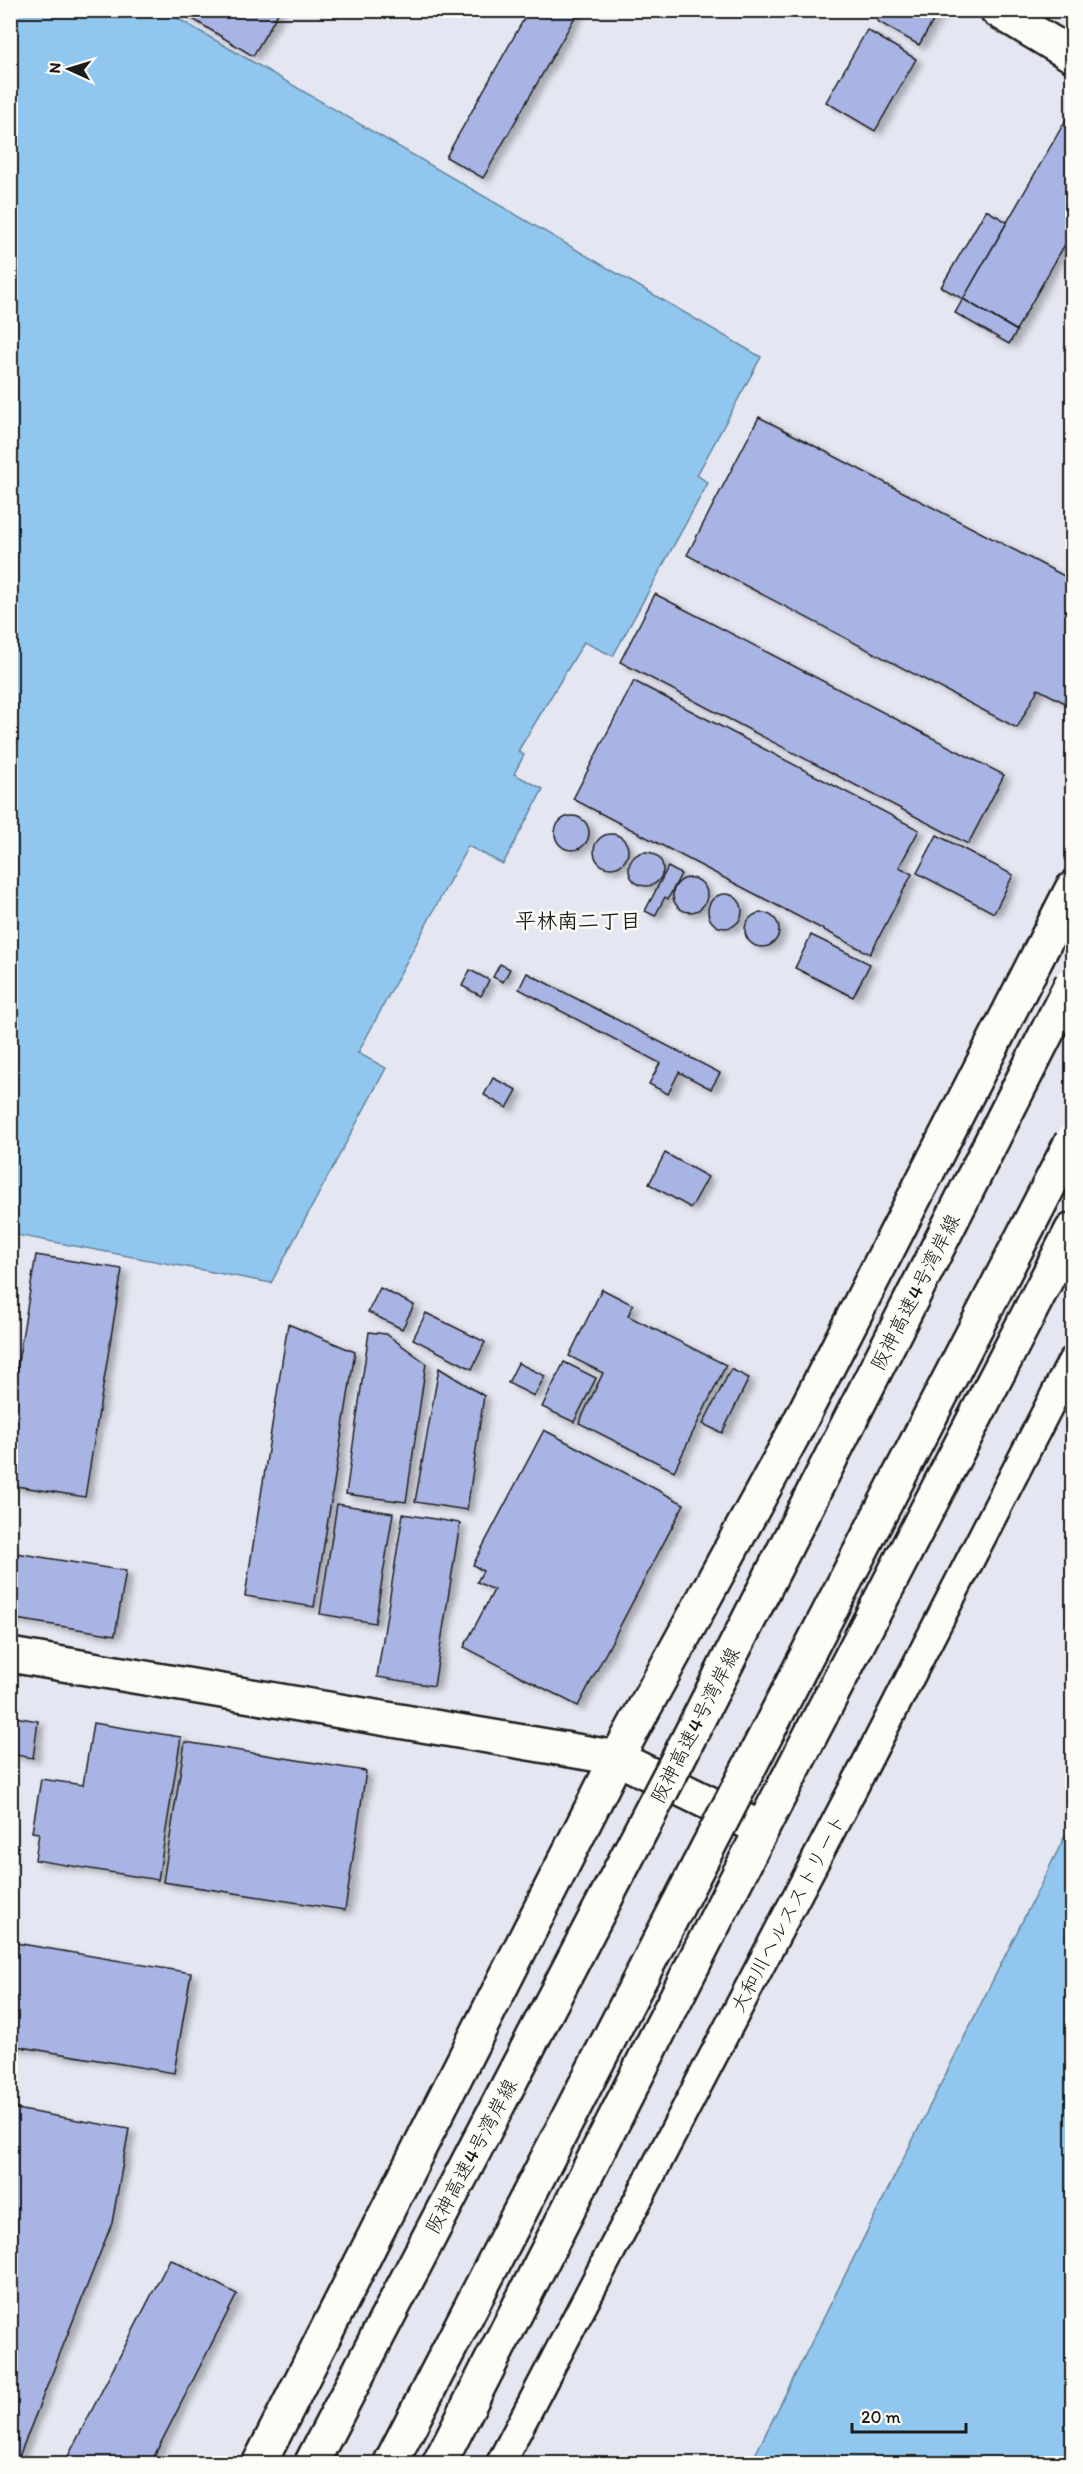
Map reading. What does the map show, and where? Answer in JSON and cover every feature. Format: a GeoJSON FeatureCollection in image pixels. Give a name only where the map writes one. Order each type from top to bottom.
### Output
{"type":"FeatureCollection","features":[{"type":"Feature","properties":{"kind":"main road"},"geometry":{"type":"LineString","coordinates":[[997,10],[1072,55]]}},
{"type":"Feature","properties":{"kind":"main road"},"geometry":{"type":"LineString","coordinates":[[259,2463],[617,1758],[792,1437],[1072,889]]}},
{"type":"Feature","properties":{"kind":"main road","name":"阪神高速4号湾岸線"},"geometry":{"type":"LineString","coordinates":[[311,2463],[675,1765],[1072,983]]}},
{"type":"Feature","properties":{"kind":"main road"},"geometry":{"type":"LineString","coordinates":[[390,2463],[1072,1141]]}},
{"type":"Feature","properties":{"kind":"main road"},"geometry":{"type":"LineString","coordinates":[[439,2463],[1072,1230]]}},
{"type":"Feature","properties":{"kind":"main road"},"geometry":{"type":"LineString","coordinates":[[10,1654],[617,1758],[762,1830]]}},
{"type":"Feature","properties":{"kind":"street","name":"大和川ヘルスストリート"},"geometry":{"type":"LineString","coordinates":[[500,2463],[859,1777],[1072,1360]]}},
{"type":"Feature","properties":{"kind":"water"},"geometry":{"type":"Polygon","coordinates":[[[10,11],[165,11],[761,357],[697,475],[708,483],[613,656],[584,642],[518,751],[524,755],[514,774],[543,789],[503,864],[468,846],[358,1053],[386,1068],[271,1283],[11,1234],[10,11]]]}},
{"type":"Feature","properties":{"kind":"water"},"geometry":{"type":"Polygon","coordinates":[[[1072,1822],[1072,2463],[751,2463],[1072,1822]]]}},
{"type":"Feature","properties":{"kind":"building"},"geometry":{"type":"Polygon","coordinates":[[[178,10],[280,10],[253,56],[178,10]]]}},
{"type":"Feature","properties":{"kind":"building"},"geometry":{"type":"Polygon","coordinates":[[[529,10],[579,10],[483,178],[446,157],[529,10]]]}},
{"type":"Feature","properties":{"kind":"building"},"geometry":{"type":"Polygon","coordinates":[[[883,10],[939,11],[919,45],[877,21],[883,10]]]}},
{"type":"Feature","properties":{"kind":"building"},"geometry":{"type":"Polygon","coordinates":[[[867,30],[916,59],[875,131],[826,102],[867,30]]]}},
{"type":"Feature","properties":{"kind":"building"},"geometry":{"type":"Polygon","coordinates":[[[1068,116],[1072,119],[1072,232],[1016,330],[963,299],[1068,116]]]}},
{"type":"Feature","properties":{"kind":"building"},"geometry":{"type":"Polygon","coordinates":[[[986,210],[1007,222],[963,299],[941,287],[986,210]]]}},
{"type":"Feature","properties":{"kind":"building"},"geometry":{"type":"Polygon","coordinates":[[[963,299],[1017,331],[1009,344],[955,313],[963,299]]]}},
{"type":"Feature","properties":{"kind":"building"},"geometry":{"type":"Polygon","coordinates":[[[759,417],[1072,580],[1072,693],[1067,704],[1038,689],[1017,728],[687,555],[759,417]]]}},
{"type":"Feature","properties":{"kind":"building"},"geometry":{"type":"Polygon","coordinates":[[[655,594],[1004,775],[968,844],[620,662],[655,594]]]}},
{"type":"Feature","properties":{"kind":"building"},"geometry":{"type":"Polygon","coordinates":[[[634,681],[919,830],[899,867],[912,874],[870,954],[573,799],[634,681]]]}},
{"type":"Feature","properties":{"kind":"building"},"geometry":{"type":"Polygon","coordinates":[[[572,816],[584,821],[589,833],[584,845],[572,850],[560,845],[555,833],[560,821],[572,816]]]}},
{"type":"Feature","properties":{"kind":"building"},"geometry":{"type":"Polygon","coordinates":[[[611,834],[623,839],[628,851],[623,863],[611,868],[599,863],[594,851],[599,839],[611,834]]]}},
{"type":"Feature","properties":{"kind":"building"},"geometry":{"type":"Polygon","coordinates":[[[937,835],[1013,875],[994,913],[917,873],[937,835]]]}},
{"type":"Feature","properties":{"kind":"building"},"geometry":{"type":"Polygon","coordinates":[[[646,852],[658,857],[663,869],[658,881],[646,886],[634,881],[629,869],[634,857],[646,852]]]}},
{"type":"Feature","properties":{"kind":"building"},"geometry":{"type":"Polygon","coordinates":[[[668,867],[681,874],[668,899],[665,897],[655,916],[645,911],[668,867]]]}},
{"type":"Feature","properties":{"kind":"building"},"geometry":{"type":"Polygon","coordinates":[[[690,878],[702,883],[707,895],[702,907],[690,912],[678,907],[673,895],[678,883],[690,878]]]}},
{"type":"Feature","properties":{"kind":"building"},"geometry":{"type":"Polygon","coordinates":[[[725,894],[737,899],[742,911],[737,923],[725,928],[713,923],[708,911],[713,899],[725,894]]]}},
{"type":"Feature","properties":{"kind":"building"},"geometry":{"type":"Polygon","coordinates":[[[762,913],[774,918],[779,930],[774,942],[762,947],[750,942],[745,930],[750,918],[762,913]]]}},
{"type":"Feature","properties":{"kind":"building"},"geometry":{"type":"Polygon","coordinates":[[[811,935],[870,964],[853,997],[795,968],[811,935]]]}},
{"type":"Feature","properties":{"kind":"building"},"geometry":{"type":"Polygon","coordinates":[[[500,964],[510,969],[503,982],[493,977],[500,964]]]}},
{"type":"Feature","properties":{"kind":"building"},"geometry":{"type":"Polygon","coordinates":[[[470,970],[489,980],[481,996],[462,986],[470,970]]]}},
{"type":"Feature","properties":{"kind":"building"},"geometry":{"type":"Polygon","coordinates":[[[527,973],[720,1073],[711,1089],[679,1072],[668,1094],[649,1084],[660,1063],[519,989],[527,973]]]}},
{"type":"Feature","properties":{"kind":"building"},"geometry":{"type":"Polygon","coordinates":[[[493,1078],[517,1090],[507,1108],[484,1095],[493,1078]]]}},
{"type":"Feature","properties":{"kind":"building"},"geometry":{"type":"Polygon","coordinates":[[[665,1153],[708,1177],[691,1208],[649,1184],[665,1153]]]}},
{"type":"Feature","properties":{"kind":"building"},"geometry":{"type":"Polygon","coordinates":[[[36,1255],[122,1269],[85,1497],[10,1485],[10,1409],[36,1255]]]}},
{"type":"Feature","properties":{"kind":"building"},"geometry":{"type":"Polygon","coordinates":[[[380,1288],[414,1305],[402,1329],[368,1312],[380,1288]]]}},
{"type":"Feature","properties":{"kind":"building"},"geometry":{"type":"Polygon","coordinates":[[[602,1289],[633,1305],[628,1316],[726,1365],[674,1471],[579,1423],[603,1373],[569,1356],[602,1289]]]}},
{"type":"Feature","properties":{"kind":"building"},"geometry":{"type":"Polygon","coordinates":[[[426,1313],[485,1342],[472,1369],[413,1339],[426,1313]]]}},
{"type":"Feature","properties":{"kind":"building"},"geometry":{"type":"Polygon","coordinates":[[[288,1324],[355,1352],[314,1607],[245,1596],[288,1324]]]}},
{"type":"Feature","properties":{"kind":"building"},"geometry":{"type":"Polygon","coordinates":[[[369,1332],[386,1334],[426,1363],[406,1502],[346,1494],[369,1332]]]}},
{"type":"Feature","properties":{"kind":"building"},"geometry":{"type":"Polygon","coordinates":[[[564,1362],[596,1378],[574,1422],[542,1407],[564,1362]]]}},
{"type":"Feature","properties":{"kind":"building"},"geometry":{"type":"Polygon","coordinates":[[[518,1363],[545,1376],[534,1396],[508,1383],[518,1363]]]}},
{"type":"Feature","properties":{"kind":"building"},"geometry":{"type":"Polygon","coordinates":[[[439,1368],[484,1396],[467,1510],[415,1502],[439,1368]]]}},
{"type":"Feature","properties":{"kind":"building"},"geometry":{"type":"Polygon","coordinates":[[[731,1369],[749,1378],[722,1433],[703,1424],[731,1369]]]}},
{"type":"Feature","properties":{"kind":"building"},"geometry":{"type":"Polygon","coordinates":[[[544,1430],[684,1504],[578,1706],[464,1647],[494,1590],[477,1582],[483,1571],[473,1565],[544,1430]]]}},
{"type":"Feature","properties":{"kind":"building"},"geometry":{"type":"Polygon","coordinates":[[[337,1504],[393,1513],[375,1623],[320,1614],[337,1504]]]}},
{"type":"Feature","properties":{"kind":"building"},"geometry":{"type":"Polygon","coordinates":[[[403,1514],[460,1523],[434,1686],[377,1677],[403,1514]]]}},
{"type":"Feature","properties":{"kind":"building"},"geometry":{"type":"Polygon","coordinates":[[[10,1552],[126,1571],[115,1635],[10,1618],[10,1552]]]}},
{"type":"Feature","properties":{"kind":"building"},"geometry":{"type":"Polygon","coordinates":[[[15,1717],[38,1721],[33,1758],[10,1754],[15,1717]]]}},
{"type":"Feature","properties":{"kind":"building"},"geometry":{"type":"Polygon","coordinates":[[[93,1723],[181,1737],[158,1880],[35,1860],[39,1833],[32,1832],[41,1779],[83,1785],[93,1723]]]}},
{"type":"Feature","properties":{"kind":"building"},"geometry":{"type":"Polygon","coordinates":[[[185,1742],[366,1771],[345,1910],[163,1882],[185,1742]]]}},
{"type":"Feature","properties":{"kind":"building"},"geometry":{"type":"Polygon","coordinates":[[[10,1942],[191,1973],[174,2073],[10,2045],[10,1942]]]}},
{"type":"Feature","properties":{"kind":"building"},"geometry":{"type":"Polygon","coordinates":[[[10,2108],[129,2129],[112,2223],[16,2464],[10,2464],[10,2108]]]}},
{"type":"Feature","properties":{"kind":"building"},"geometry":{"type":"Polygon","coordinates":[[[170,2259],[237,2294],[150,2464],[64,2464],[170,2259]]]}},
{"type":"Feature","properties":{"kind":"district","name":"平林南二丁目"},"geometry":{"type":"Point","coordinates":[578,921]}}]}
